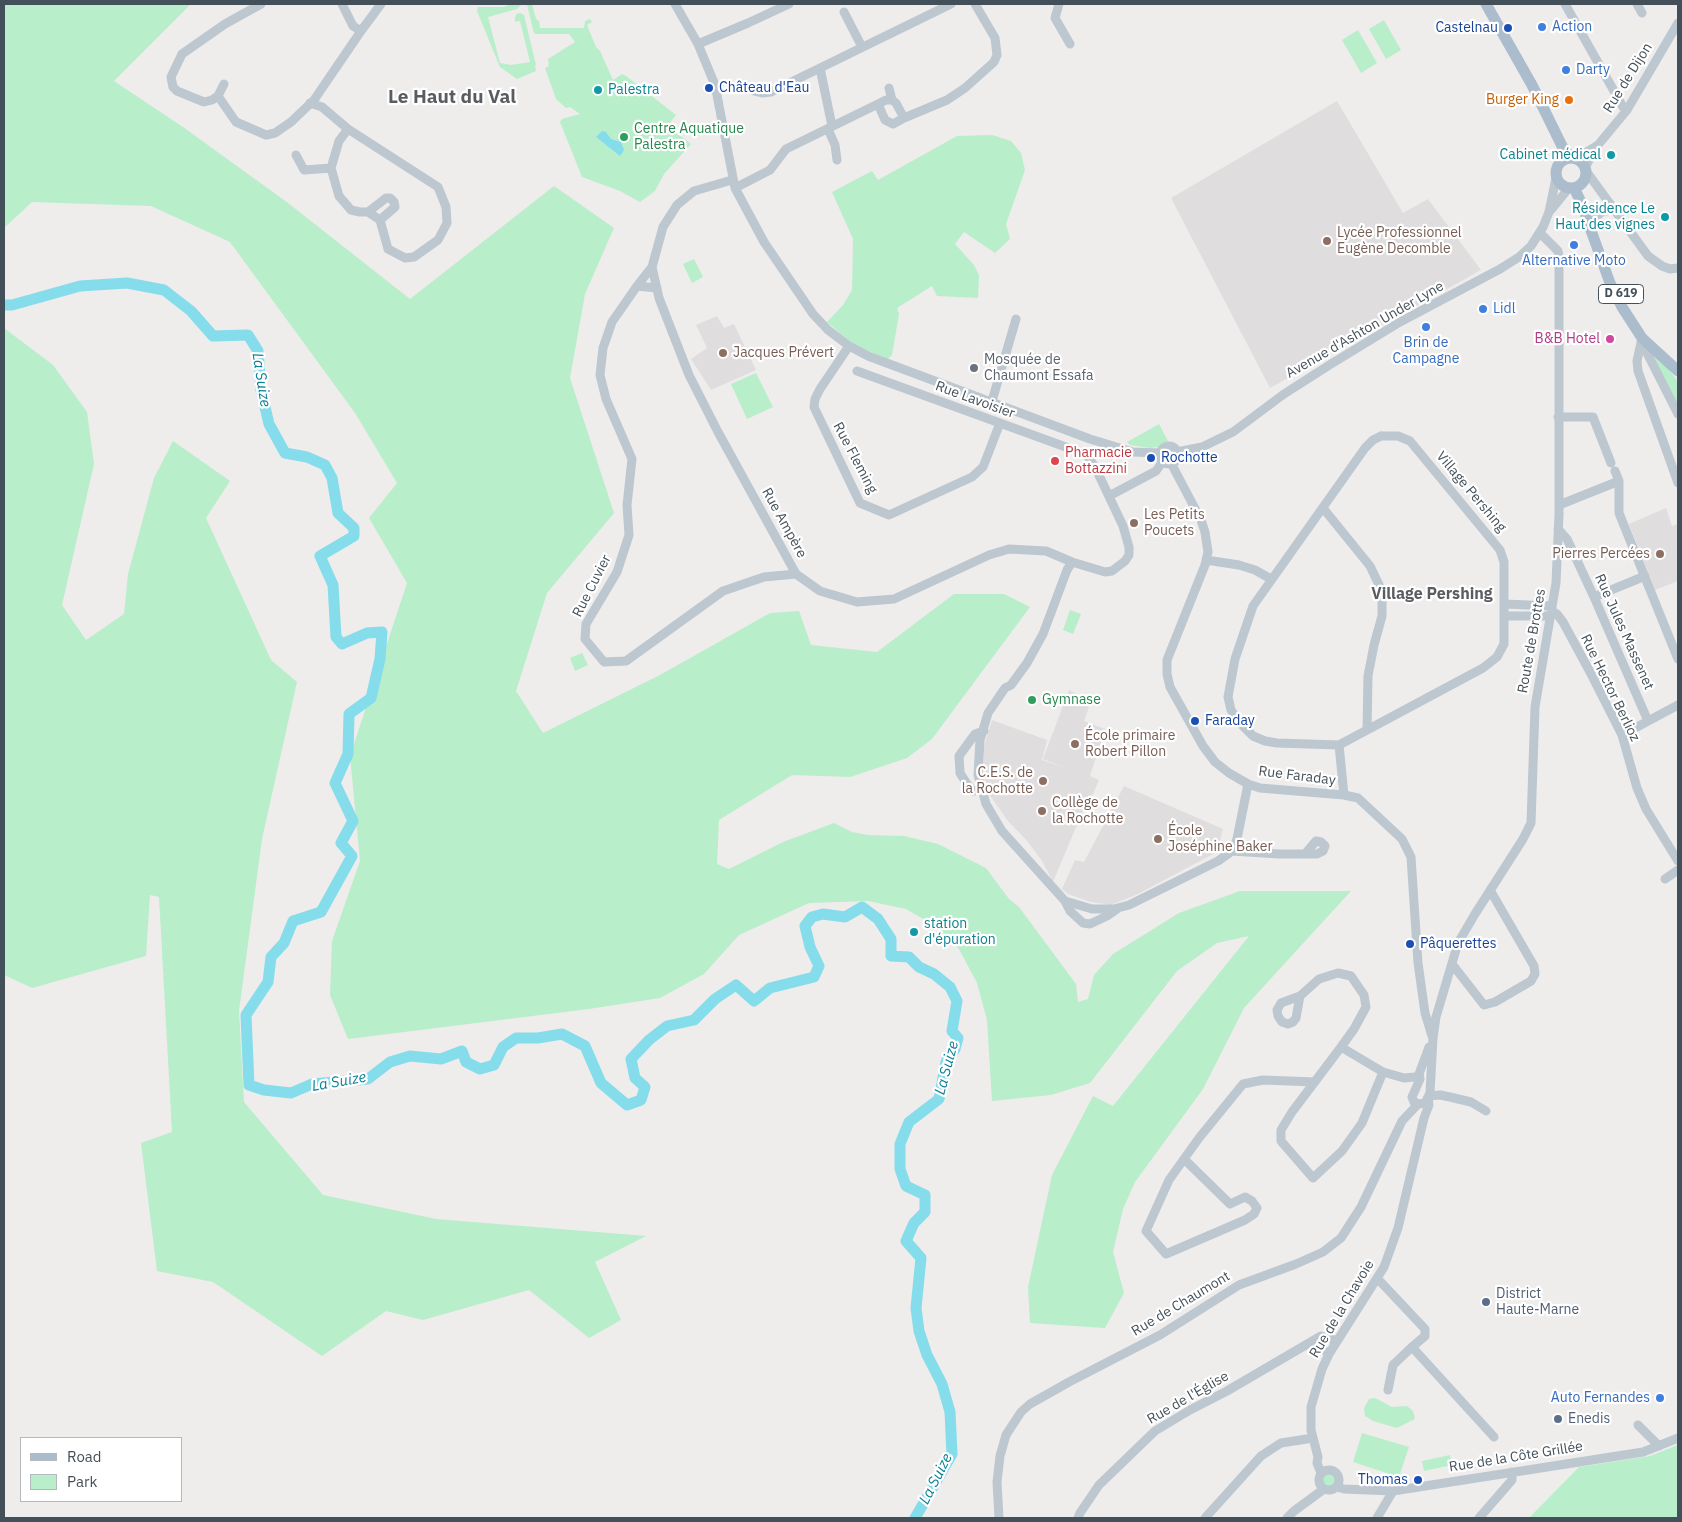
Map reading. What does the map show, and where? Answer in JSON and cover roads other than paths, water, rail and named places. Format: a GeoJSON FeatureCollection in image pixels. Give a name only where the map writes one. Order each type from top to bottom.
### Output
{"type":"FeatureCollection","features":[{"type":"Feature","properties":{"kind":"main road"},"geometry":{"type":"LineString","coordinates":[[1486,4],[1532,86],[1562,146],[1574,159],[1581,162],[1579,180],[1561,185],[1556,172],[1555,149],[1548,119]]}},
{"type":"Feature","properties":{"kind":"main road"},"geometry":{"type":"LineString","coordinates":[[1556,172],[1562,161],[1574,159]]}},
{"type":"Feature","properties":{"kind":"main road","name":"D 619"},"geometry":{"type":"LineString","coordinates":[[1579,180],[1593,222],[1626,303],[1648,334],[1678,361]]}},
{"type":"Feature","properties":{"kind":"main road","name":"D 619"},"geometry":{"type":"LineString","coordinates":[[1579,180],[1580,200],[1610,283],[1622,308],[1642,338],[1678,371]]}},
{"type":"Feature","properties":{"kind":"street"},"geometry":{"type":"LineString","coordinates":[[224,84],[218,96],[204,102],[177,91],[173,87],[171,77],[182,54],[225,24],[261,4]]}},
{"type":"Feature","properties":{"kind":"street"},"geometry":{"type":"LineString","coordinates":[[342,4],[353,26],[361,31]]}},
{"type":"Feature","properties":{"kind":"street"},"geometry":{"type":"LineString","coordinates":[[218,96],[236,122],[266,135],[275,132],[291,122],[310,103],[381,4]]}},
{"type":"Feature","properties":{"kind":"street"},"geometry":{"type":"LineString","coordinates":[[675,4],[698,44],[715,86],[734,184],[764,242],[813,314],[828,330],[849,346],[868,356],[1114,447],[1176,460],[1177,452]]}},
{"type":"Feature","properties":{"kind":"street"},"geometry":{"type":"LineString","coordinates":[[763,4],[769,13]]}},
{"type":"Feature","properties":{"kind":"street"},"geometry":{"type":"LineString","coordinates":[[698,44],[789,4]]}},
{"type":"Feature","properties":{"kind":"street"},"geometry":{"type":"LineString","coordinates":[[754,91],[762,93],[771,92],[952,4]]}},
{"type":"Feature","properties":{"kind":"street"},"geometry":{"type":"LineString","coordinates":[[878,104],[885,120],[893,124],[948,100],[965,88],[994,62],[997,55],[995,38],[975,4]]}},
{"type":"Feature","properties":{"kind":"street"},"geometry":{"type":"LineString","coordinates":[[1059,4],[1055,18],[1070,44]]}},
{"type":"Feature","properties":{"kind":"street"},"geometry":{"type":"LineString","coordinates":[[1565,4],[1623,107],[1627,110]]}},
{"type":"Feature","properties":{"kind":"street"},"geometry":{"type":"LineString","coordinates":[[1637,4],[1642,13]]}},
{"type":"Feature","properties":{"kind":"street"},"geometry":{"type":"LineString","coordinates":[[844,12],[862,47]]}},
{"type":"Feature","properties":{"kind":"street","name":"Rue de Dijon"},"geometry":{"type":"LineString","coordinates":[[1579,180],[1598,145],[1627,110],[1678,22]]}},
{"type":"Feature","properties":{"kind":"street"},"geometry":{"type":"LineString","coordinates":[[820,68],[830,128],[838,160]]}},
{"type":"Feature","properties":{"kind":"street"},"geometry":{"type":"LineString","coordinates":[[888,88],[892,100],[896,103],[904,118]]}},
{"type":"Feature","properties":{"kind":"street","name":"Rue Ampère"},"geometry":{"type":"LineString","coordinates":[[892,100],[886,100],[786,148],[770,170],[734,184],[716,184],[694,191],[676,205],[663,227],[652,267],[659,298],[688,376],[718,432],[796,574],[820,591],[857,602],[894,599],[989,555],[1009,548],[1046,551],[1072,562],[1105,572],[1112,571],[1125,561],[1129,555],[1128,539],[1097,471],[1085,454]]}},
{"type":"Feature","properties":{"kind":"street"},"geometry":{"type":"LineString","coordinates":[[310,103],[322,107],[348,129],[438,187],[446,207],[447,223],[438,240],[414,257],[405,258],[388,249],[380,220],[368,212],[351,210],[339,196],[331,168],[339,141],[348,129]]}},
{"type":"Feature","properties":{"kind":"street","name":"Rue de Dijon"},"geometry":{"type":"LineString","coordinates":[[1574,159],[1598,145]]}},
{"type":"Feature","properties":{"kind":"street"},"geometry":{"type":"LineString","coordinates":[[296,155],[304,170],[331,168]]}},
{"type":"Feature","properties":{"kind":"street","name":"Avenue d'Ashton Under Lyne"},"geometry":{"type":"LineString","coordinates":[[1165,459],[1163,448],[1168,446],[1174,448],[1177,452],[1202,447],[1233,432],[1284,394],[1331,364],[1400,322],[1519,257],[1540,233],[1549,212],[1556,172]]}},
{"type":"Feature","properties":{"kind":"street"},"geometry":{"type":"LineString","coordinates":[[1579,180],[1596,186],[1653,261],[1670,269],[1678,268]]}},
{"type":"Feature","properties":{"kind":"street","name":"Avenue d'Ashton Under Lyne"},"geometry":{"type":"LineString","coordinates":[[1549,212],[1579,180]]}},
{"type":"Feature","properties":{"kind":"street"},"geometry":{"type":"LineString","coordinates":[[368,212],[386,198],[390,198],[394,202],[395,207],[380,220]]}},
{"type":"Feature","properties":{"kind":"street"},"geometry":{"type":"LineString","coordinates":[[1593,222],[1600,212],[1614,209]]}},
{"type":"Feature","properties":{"kind":"street","name":"Route de Brottes"},"geometry":{"type":"LineString","coordinates":[[1429,1088],[1436,1017],[1458,942],[1524,838],[1531,823],[1535,707],[1556,583],[1559,505],[1560,256],[1558,251],[1540,233]]}},
{"type":"Feature","properties":{"kind":"street","name":"Rue Cuvier"},"geometry":{"type":"LineString","coordinates":[[652,267],[612,322],[603,348],[600,375],[606,399],[632,459],[627,505],[630,535],[617,572],[586,624],[585,639],[604,662],[626,661],[723,591],[764,577],[796,574]]}},
{"type":"Feature","properties":{"kind":"street"},"geometry":{"type":"LineString","coordinates":[[637,286],[657,288]]}},
{"type":"Feature","properties":{"kind":"street"},"geometry":{"type":"LineString","coordinates":[[992,401],[1016,318]]}},
{"type":"Feature","properties":{"kind":"street"},"geometry":{"type":"LineString","coordinates":[[1642,338],[1645,349],[1678,414]]}},
{"type":"Feature","properties":{"kind":"street"},"geometry":{"type":"LineString","coordinates":[[1642,338],[1636,361],[1638,371],[1678,483]]}},
{"type":"Feature","properties":{"kind":"street","name":"Rue Fleming"},"geometry":{"type":"LineString","coordinates":[[849,346],[820,389],[815,399],[814,407],[860,503],[889,515],[972,477],[983,467],[1000,423]]}},
{"type":"Feature","properties":{"kind":"street","name":"Rue Lavoisier"},"geometry":{"type":"LineString","coordinates":[[857,371],[1085,454]]}},
{"type":"Feature","properties":{"kind":"street"},"geometry":{"type":"LineString","coordinates":[[1558,418],[1592,417],[1619,481],[1618,513],[1678,659]]}},
{"type":"Feature","properties":{"kind":"street","name":"Village Pershing"},"geometry":{"type":"LineString","coordinates":[[1381,436],[1398,436],[1410,441],[1500,550],[1504,562],[1504,644],[1497,657],[1483,668],[1339,745],[1265,741],[1253,736],[1240,723],[1231,710],[1229,690],[1235,659],[1253,606],[1323,508],[1365,448],[1373,440],[1381,436]]}},
{"type":"Feature","properties":{"kind":"street"},"geometry":{"type":"LineString","coordinates":[[1109,496],[1156,471],[1165,459]]}},
{"type":"Feature","properties":{"kind":"street","name":"Rue Faraday"},"geometry":{"type":"LineString","coordinates":[[1165,459],[1205,532],[1208,547],[1206,560],[1167,660],[1167,674],[1170,687],[1215,762],[1230,773],[1248,784],[1260,788],[1344,795],[1358,798],[1402,839],[1411,857],[1422,1000],[1433,1038]]}},
{"type":"Feature","properties":{"kind":"street"},"geometry":{"type":"LineString","coordinates":[[1559,505],[1619,481]]}},
{"type":"Feature","properties":{"kind":"street"},"geometry":{"type":"LineString","coordinates":[[1323,508],[1370,566],[1382,591],[1382,616],[1368,676],[1367,730]]}},
{"type":"Feature","properties":{"kind":"street","name":"Rue Jules Massenet"},"geometry":{"type":"LineString","coordinates":[[1558,529],[1567,539],[1648,721]]}},
{"type":"Feature","properties":{"kind":"street"},"geometry":{"type":"LineString","coordinates":[[1206,560],[1239,565],[1255,570],[1271,579]]}},
{"type":"Feature","properties":{"kind":"street"},"geometry":{"type":"LineString","coordinates":[[1072,562],[1067,570],[1043,634],[1028,663],[1011,685],[1005,688],[988,713],[980,740],[978,775],[986,804],[1002,831],[1065,901],[1070,911],[1083,923],[1090,924],[1107,916],[1119,907]]}},
{"type":"Feature","properties":{"kind":"street"},"geometry":{"type":"LineString","coordinates":[[1594,597],[1645,576]]}},
{"type":"Feature","properties":{"kind":"street"},"geometry":{"type":"LineString","coordinates":[[1504,604],[1552,611]]}},
{"type":"Feature","properties":{"kind":"street"},"geometry":{"type":"LineString","coordinates":[[1504,616],[1552,611]]}},
{"type":"Feature","properties":{"kind":"street","name":"Rue Hector Berlioz"},"geometry":{"type":"LineString","coordinates":[[1552,611],[1563,622],[1622,735],[1637,788],[1646,809],[1678,860]]}},
{"type":"Feature","properties":{"kind":"street"},"geometry":{"type":"LineString","coordinates":[[1622,735],[1678,705]]}},
{"type":"Feature","properties":{"kind":"street"},"geometry":{"type":"LineString","coordinates":[[983,790],[973,791],[967,784],[960,773],[959,756],[974,734],[984,731]]}},
{"type":"Feature","properties":{"kind":"street"},"geometry":{"type":"LineString","coordinates":[[1339,745],[1344,795]]}},
{"type":"Feature","properties":{"kind":"street"},"geometry":{"type":"LineString","coordinates":[[1065,901],[1092,909],[1129,905],[1218,861],[1232,851],[1237,839],[1248,784]]}},
{"type":"Feature","properties":{"kind":"street"},"geometry":{"type":"LineString","coordinates":[[1232,851],[1305,854]]}},
{"type":"Feature","properties":{"kind":"street"},"geometry":{"type":"LineString","coordinates":[[1664,878],[1678,870]]}},
{"type":"Feature","properties":{"kind":"street"},"geometry":{"type":"LineString","coordinates":[[1452,964],[1484,1005],[1494,1002],[1531,981],[1535,974],[1534,966],[1490,890]]}},
{"type":"Feature","properties":{"kind":"street"},"geometry":{"type":"LineString","coordinates":[[1300,996],[1319,979],[1338,972],[1351,976],[1364,995],[1366,1007],[1354,1029],[1292,1112],[1281,1130],[1281,1142],[1313,1178],[1342,1151],[1362,1123],[1384,1072]]}},
{"type":"Feature","properties":{"kind":"street","name":"Route de Brottes"},"geometry":{"type":"LineString","coordinates":[[1412,1095],[1433,1038]]}},
{"type":"Feature","properties":{"kind":"street"},"geometry":{"type":"LineString","coordinates":[[1341,1047],[1384,1072],[1404,1078],[1418,1077],[1426,1079],[1429,1088],[1433,1087],[1440,1095],[1471,1102],[1486,1111]]}},
{"type":"Feature","properties":{"kind":"street"},"geometry":{"type":"LineString","coordinates":[[1404,1078],[1411,1084],[1414,1102],[1419,1104],[1424,1118]]}},
{"type":"Feature","properties":{"kind":"street"},"geometry":{"type":"LineString","coordinates":[[1184,1159],[1230,1204],[1245,1197],[1252,1201],[1256,1208],[1254,1214],[1245,1220],[1166,1254],[1146,1231],[1169,1180],[1184,1159],[1243,1084],[1264,1080],[1315,1082]]}},
{"type":"Feature","properties":{"kind":"street","name":"Rue de Chaumont"},"geometry":{"type":"LineString","coordinates":[[1402,1121],[1419,1104],[1425,1103],[1429,1088]]}},
{"type":"Feature","properties":{"kind":"street","name":"Rue de la Chavoie"},"geometry":{"type":"LineString","coordinates":[[1324,1471],[1313,1438],[1311,1407],[1322,1369],[1329,1354],[1384,1268],[1398,1228],[1424,1118],[1429,1105],[1429,1088]]}},
{"type":"Feature","properties":{"kind":"street","name":"Rue de Chaumont"},"geometry":{"type":"LineString","coordinates":[[999,1518],[998,1482],[1000,1456],[1006,1435],[1021,1412],[1030,1404],[1069,1382],[1160,1335],[1239,1285],[1323,1252],[1342,1238],[1361,1207],[1402,1121],[1412,1095]]}},
{"type":"Feature","properties":{"kind":"street"},"geometry":{"type":"LineString","coordinates":[[1377,1278],[1425,1329],[1424,1336],[1393,1365],[1388,1390]]}},
{"type":"Feature","properties":{"kind":"street","name":"Rue de l'Église"},"geometry":{"type":"LineString","coordinates":[[1078,1518],[1099,1485],[1155,1431],[1190,1410],[1228,1391],[1321,1336],[1337,1341]]}},
{"type":"Feature","properties":{"kind":"street"},"geometry":{"type":"LineString","coordinates":[[1310,1343],[1316,1344],[1329,1354]]}},
{"type":"Feature","properties":{"kind":"street"},"geometry":{"type":"LineString","coordinates":[[1412,1347],[1494,1437]]}},
{"type":"Feature","properties":{"kind":"street"},"geometry":{"type":"LineString","coordinates":[[1638,1425],[1659,1446]]}},
{"type":"Feature","properties":{"kind":"street"},"geometry":{"type":"LineString","coordinates":[[1205,1518],[1260,1456],[1281,1443],[1313,1438]]}},
{"type":"Feature","properties":{"kind":"street","name":"Rue de la Côte Grillée"},"geometry":{"type":"LineString","coordinates":[[1337,1487],[1393,1491],[1643,1452],[1678,1438]]}},
{"type":"Feature","properties":{"kind":"street"},"geometry":{"type":"LineString","coordinates":[[1324,1489],[1320,1484],[1324,1471],[1334,1471],[1355,1488]]}},
{"type":"Feature","properties":{"kind":"street"},"geometry":{"type":"LineString","coordinates":[[1479,1518],[1512,1480],[1512,1472]]}},
{"type":"Feature","properties":{"kind":"street"},"geometry":{"type":"LineString","coordinates":[[1288,1518],[1294,1510],[1324,1489],[1331,1490],[1337,1487],[1340,1482],[1339,1476]]}},
{"type":"Feature","properties":{"kind":"street"},"geometry":{"type":"LineString","coordinates":[[1377,1518],[1393,1491]]}},
{"type":"Feature","properties":{"kind":"water"},"geometry":{"type":"Polygon","coordinates":[[[602,131],[606,132],[611,139],[621,142],[624,150],[620,156],[596,137],[602,131]]]}},
{"type":"Feature","properties":{"kind":"waterway","name":"La Suize"},"geometry":{"type":"LineString","coordinates":[[4,305],[12,305],[80,286],[127,283],[164,290],[191,311],[213,336],[248,335],[258,351],[261,390],[269,424],[285,453],[307,457],[325,465],[332,478],[338,513],[354,528],[354,536],[320,556],[333,585],[336,637],[342,644],[367,633],[382,632],[380,659],[371,698],[349,714],[348,754],[335,783],[353,821],[341,843],[352,856],[321,912],[293,921],[284,943],[271,957],[268,982],[246,1015],[249,1085],[264,1090],[291,1093],[312,1084],[368,1079],[390,1062],[410,1056],[441,1059],[462,1051],[466,1062],[480,1069],[494,1065],[503,1047],[516,1038],[538,1038],[562,1034],[585,1046],[601,1083],[627,1105],[641,1100],[645,1087],[635,1078],[631,1059],[649,1040],[667,1026],[694,1020],[715,999],[736,985],[754,1001],[770,988],[814,977],[819,966],[810,947],[805,926],[812,917],[823,914],[845,917],[862,907],[878,919],[891,939],[891,956],[909,957],[919,967],[934,974],[950,987],[957,1001],[952,1031],[958,1038],[955,1049],[946,1062],[939,1099],[909,1122],[900,1144],[900,1169],[906,1186],[925,1195],[925,1212],[914,1223],[906,1241],[921,1258],[916,1308],[919,1331],[927,1355],[942,1384],[950,1412],[952,1454],[915,1518]]}},
{"type":"Feature","properties":{"kind":"place","name":"Action"},"geometry":{"type":"Point","coordinates":[1542,27]}},
{"type":"Feature","properties":{"kind":"place","name":"Castelnau"},"geometry":{"type":"Point","coordinates":[1508,28]}},
{"type":"Feature","properties":{"kind":"place","name":"Darty"},"geometry":{"type":"Point","coordinates":[1566,70]}},
{"type":"Feature","properties":{"kind":"place","name":"Château d'Eau"},"geometry":{"type":"Point","coordinates":[709,88]}},
{"type":"Feature","properties":{"kind":"place","name":"Palestra"},"geometry":{"type":"Point","coordinates":[598,90]}},
{"type":"Feature","properties":{"kind":"place","name":"Burger King"},"geometry":{"type":"Point","coordinates":[1569,100]}},
{"type":"Feature","properties":{"kind":"place","name":"Centre Aquatique Palestra"},"geometry":{"type":"Point","coordinates":[624,137]}},
{"type":"Feature","properties":{"kind":"place","name":"Cabinet médical"},"geometry":{"type":"Point","coordinates":[1611,155]}},
{"type":"Feature","properties":{"kind":"place","name":"Résidence Le Haut des vignes"},"geometry":{"type":"Point","coordinates":[1665,217]}},
{"type":"Feature","properties":{"kind":"place","name":"Lycée Professionnel Eugène Decomble"},"geometry":{"type":"Point","coordinates":[1327,241]}},
{"type":"Feature","properties":{"kind":"place","name":"Alternative Moto"},"geometry":{"type":"Point","coordinates":[1574,245]}},
{"type":"Feature","properties":{"kind":"place","name":"Lidl"},"geometry":{"type":"Point","coordinates":[1483,309]}},
{"type":"Feature","properties":{"kind":"place","name":"Brin de Campagne"},"geometry":{"type":"Point","coordinates":[1426,327]}},
{"type":"Feature","properties":{"kind":"place","name":"B&B Hotel"},"geometry":{"type":"Point","coordinates":[1610,339]}},
{"type":"Feature","properties":{"kind":"place","name":"Jacques Prévert"},"geometry":{"type":"Point","coordinates":[723,353]}},
{"type":"Feature","properties":{"kind":"place","name":"Mosquée de Chaumont Essafa"},"geometry":{"type":"Point","coordinates":[974,368]}},
{"type":"Feature","properties":{"kind":"place","name":"Rochotte"},"geometry":{"type":"Point","coordinates":[1151,458]}},
{"type":"Feature","properties":{"kind":"place","name":"Pharmacie Bottazzini"},"geometry":{"type":"Point","coordinates":[1055,461]}},
{"type":"Feature","properties":{"kind":"place","name":"Les Petits Poucets"},"geometry":{"type":"Point","coordinates":[1134,523]}},
{"type":"Feature","properties":{"kind":"place","name":"Pierres Percées"},"geometry":{"type":"Point","coordinates":[1660,554]}},
{"type":"Feature","properties":{"kind":"place","name":"Gymnase"},"geometry":{"type":"Point","coordinates":[1032,700]}},
{"type":"Feature","properties":{"kind":"place","name":"Faraday"},"geometry":{"type":"Point","coordinates":[1195,721]}},
{"type":"Feature","properties":{"kind":"place","name":"École primaire Robert Pillon"},"geometry":{"type":"Point","coordinates":[1075,744]}},
{"type":"Feature","properties":{"kind":"place","name":"C.E.S. de la Rochotte"},"geometry":{"type":"Point","coordinates":[1043,781]}},
{"type":"Feature","properties":{"kind":"place","name":"Collège de la Rochotte"},"geometry":{"type":"Point","coordinates":[1042,811]}},
{"type":"Feature","properties":{"kind":"place","name":"École Joséphine Baker"},"geometry":{"type":"Point","coordinates":[1158,839]}},
{"type":"Feature","properties":{"kind":"place","name":"station d'épuration"},"geometry":{"type":"Point","coordinates":[914,932]}},
{"type":"Feature","properties":{"kind":"place","name":"Pâquerettes"},"geometry":{"type":"Point","coordinates":[1410,944]}},
{"type":"Feature","properties":{"kind":"place","name":"District Haute-Marne"},"geometry":{"type":"Point","coordinates":[1486,1302]}},
{"type":"Feature","properties":{"kind":"place","name":"Auto Fernandes"},"geometry":{"type":"Point","coordinates":[1660,1398]}},
{"type":"Feature","properties":{"kind":"place","name":"Enedis"},"geometry":{"type":"Point","coordinates":[1558,1419]}},
{"type":"Feature","properties":{"kind":"place","name":"Thomas"},"geometry":{"type":"Point","coordinates":[1418,1480]}},
{"type":"Feature","properties":{"kind":"district","name":"Le Haut du Val"},"geometry":{"type":"Point","coordinates":[452,98]}},
{"type":"Feature","properties":{"kind":"district","name":"Village Pershing"},"geometry":{"type":"Point","coordinates":[1432,594]}}]}
